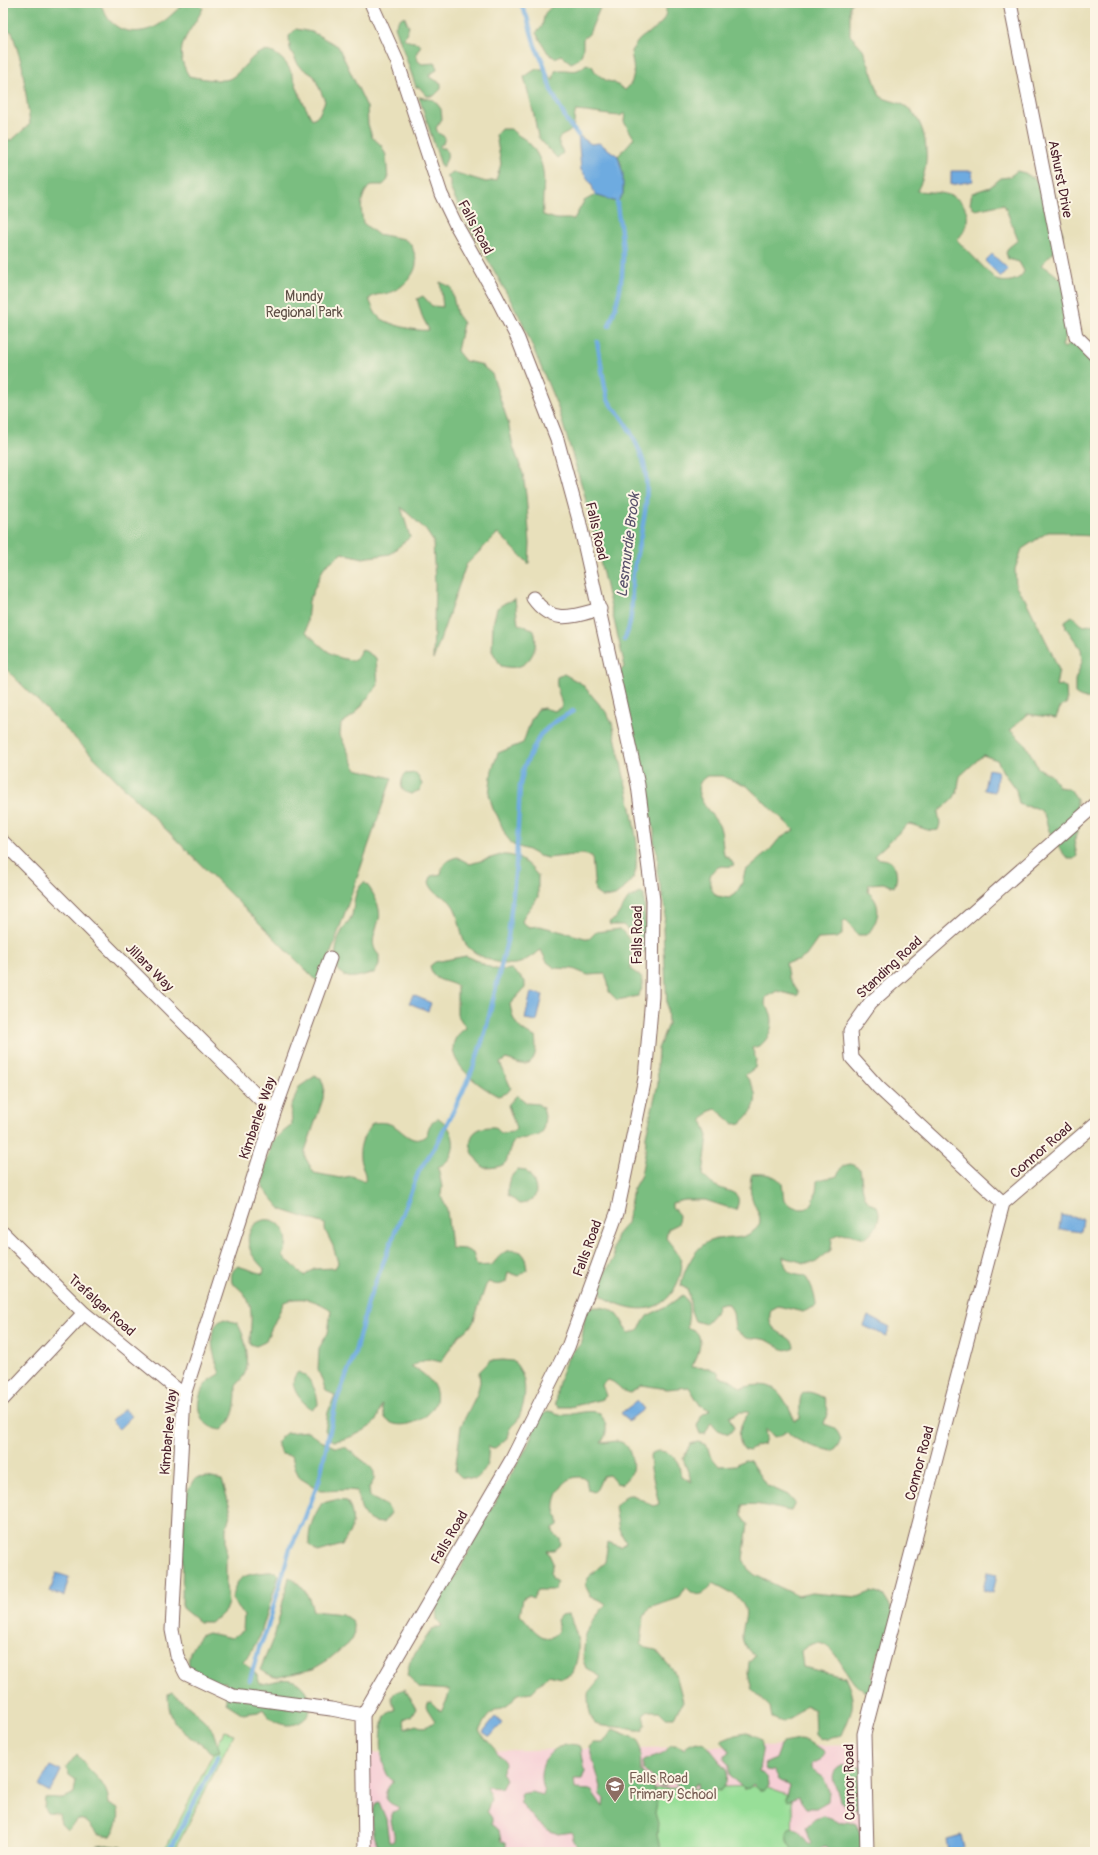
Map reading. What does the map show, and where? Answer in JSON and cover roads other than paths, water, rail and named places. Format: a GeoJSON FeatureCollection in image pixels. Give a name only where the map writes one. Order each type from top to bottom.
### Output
{"type":"FeatureCollection","features":[{"type":"Feature","properties":{"kind":"street","name":"Falls Road"},"geometry":{"type":"LineString","coordinates":[[363,1715],[512,1459],[568,1347],[617,1213],[645,1078],[652,997],[653,900],[638,785],[600,609],[564,462],[545,405],[513,330],[444,201],[394,55],[371,3]]}},
{"type":"Feature","properties":{"kind":"street","name":"Ashurst Drive"},"geometry":{"type":"LineString","coordinates":[[1010,3],[1076,336],[1095,355]]}},
{"type":"Feature","properties":{"kind":"street"},"geometry":{"type":"LineString","coordinates":[[533,598],[539,607],[548,614],[559,616],[600,609]]}},
{"type":"Feature","properties":{"kind":"street","name":"Standing Road"},"geometry":{"type":"LineString","coordinates":[[1003,1203],[878,1087],[852,1058],[850,1032],[870,1003],[1095,805]]}},
{"type":"Feature","properties":{"kind":"street","name":"Jillara Way"},"geometry":{"type":"LineString","coordinates":[[3,842],[274,1113]]}},
{"type":"Feature","properties":{"kind":"street","name":"Kimbarlee Way"},"geometry":{"type":"LineString","coordinates":[[330,958],[274,1113],[184,1395],[172,1630],[178,1656],[186,1674],[233,1696],[331,1709],[363,1715]]}},
{"type":"Feature","properties":{"kind":"street","name":"Connor Road"},"geometry":{"type":"LineString","coordinates":[[866,1852],[864,1734],[1003,1203],[1095,1124]]}},
{"type":"Feature","properties":{"kind":"street","name":"Trafalgar Road"},"geometry":{"type":"LineString","coordinates":[[3,1233],[84,1313],[184,1395]]}},
{"type":"Feature","properties":{"kind":"street"},"geometry":{"type":"LineString","coordinates":[[3,1399],[84,1313]]}},
{"type":"Feature","properties":{"kind":"street"},"geometry":{"type":"LineString","coordinates":[[363,1715],[365,1852]]}},
{"type":"Feature","properties":{"kind":"water"},"geometry":{"type":"Polygon","coordinates":[[[578,135],[591,144],[599,143],[618,156],[623,174],[623,194],[617,202],[595,195],[591,183],[581,170],[578,135]]]}},
{"type":"Feature","properties":{"kind":"water"},"geometry":{"type":"Polygon","coordinates":[[[951,171],[972,171],[973,181],[951,185],[951,171]]]}},
{"type":"Feature","properties":{"kind":"water"},"geometry":{"type":"Polygon","coordinates":[[[992,254],[1008,269],[1001,277],[985,261],[992,254]]]}},
{"type":"Feature","properties":{"kind":"water"},"geometry":{"type":"Polygon","coordinates":[[[988,769],[998,771],[995,792],[984,790],[988,769]]]}},
{"type":"Feature","properties":{"kind":"water"},"geometry":{"type":"Polygon","coordinates":[[[531,992],[543,995],[537,1021],[525,1019],[531,992]]]}},
{"type":"Feature","properties":{"kind":"water"},"geometry":{"type":"Polygon","coordinates":[[[413,995],[431,1003],[428,1011],[409,1003],[413,995]]]}},
{"type":"Feature","properties":{"kind":"water"},"geometry":{"type":"Polygon","coordinates":[[[1061,1215],[1083,1219],[1081,1232],[1059,1229],[1061,1215]]]}},
{"type":"Feature","properties":{"kind":"water"},"geometry":{"type":"Polygon","coordinates":[[[868,1316],[890,1327],[886,1336],[864,1326],[868,1316]]]}},
{"type":"Feature","properties":{"kind":"water"},"geometry":{"type":"Polygon","coordinates":[[[637,1401],[644,1409],[628,1421],[621,1413],[637,1401]]]}},
{"type":"Feature","properties":{"kind":"water"},"geometry":{"type":"Polygon","coordinates":[[[124,1409],[132,1416],[119,1429],[111,1421],[124,1409]]]}},
{"type":"Feature","properties":{"kind":"water"},"geometry":{"type":"Polygon","coordinates":[[[987,1572],[997,1574],[993,1593],[983,1590],[987,1572]]]}},
{"type":"Feature","properties":{"kind":"water"},"geometry":{"type":"Polygon","coordinates":[[[56,1573],[69,1577],[64,1596],[50,1592],[56,1573]]]}},
{"type":"Feature","properties":{"kind":"water"},"geometry":{"type":"Polygon","coordinates":[[[495,1717],[502,1723],[490,1737],[483,1732],[495,1717]]]}},
{"type":"Feature","properties":{"kind":"water"},"geometry":{"type":"Polygon","coordinates":[[[50,1766],[61,1771],[50,1792],[39,1786],[50,1766]]]}},
{"type":"Feature","properties":{"kind":"water"},"geometry":{"type":"Polygon","coordinates":[[[961,1835],[964,1848],[949,1851],[947,1839],[961,1835]]]}},
{"type":"Feature","properties":{"kind":"waterway","name":"Lesmurdie Brook"},"geometry":{"type":"LineString","coordinates":[[520,3],[527,17],[535,46],[543,62],[551,90],[568,123],[578,135]]}},
{"type":"Feature","properties":{"kind":"waterway","name":"Lesmurdie Brook"},"geometry":{"type":"LineString","coordinates":[[609,326],[617,303],[623,268],[621,228],[617,210],[617,202]]}},
{"type":"Feature","properties":{"kind":"waterway","name":"Lesmurdie Brook"},"geometry":{"type":"LineString","coordinates":[[597,342],[608,399],[612,407],[622,418],[636,443],[645,468],[646,495],[644,521],[633,574],[630,624],[624,640]]}},
{"type":"Feature","properties":{"kind":"waterway"},"geometry":{"type":"LineString","coordinates":[[250,1680],[259,1648],[267,1630],[290,1548],[302,1525],[319,1481],[336,1402],[354,1356],[369,1299],[419,1171],[438,1142],[462,1093],[473,1068],[485,1033],[508,937],[516,865],[520,785],[524,767],[540,735],[553,723],[573,711]]}},
{"type":"Feature","properties":{"kind":"waterway"},"geometry":{"type":"LineString","coordinates":[[169,1852],[218,1756]]}},
{"type":"Feature","properties":{"kind":"place","name":"Falls Road Primary School"},"geometry":{"type":"Point","coordinates":[615,1803]}},
{"type":"Feature","properties":{"kind":"park label","name":"Mundy Regional Park"},"geometry":{"type":"Point","coordinates":[304,304]}}]}
